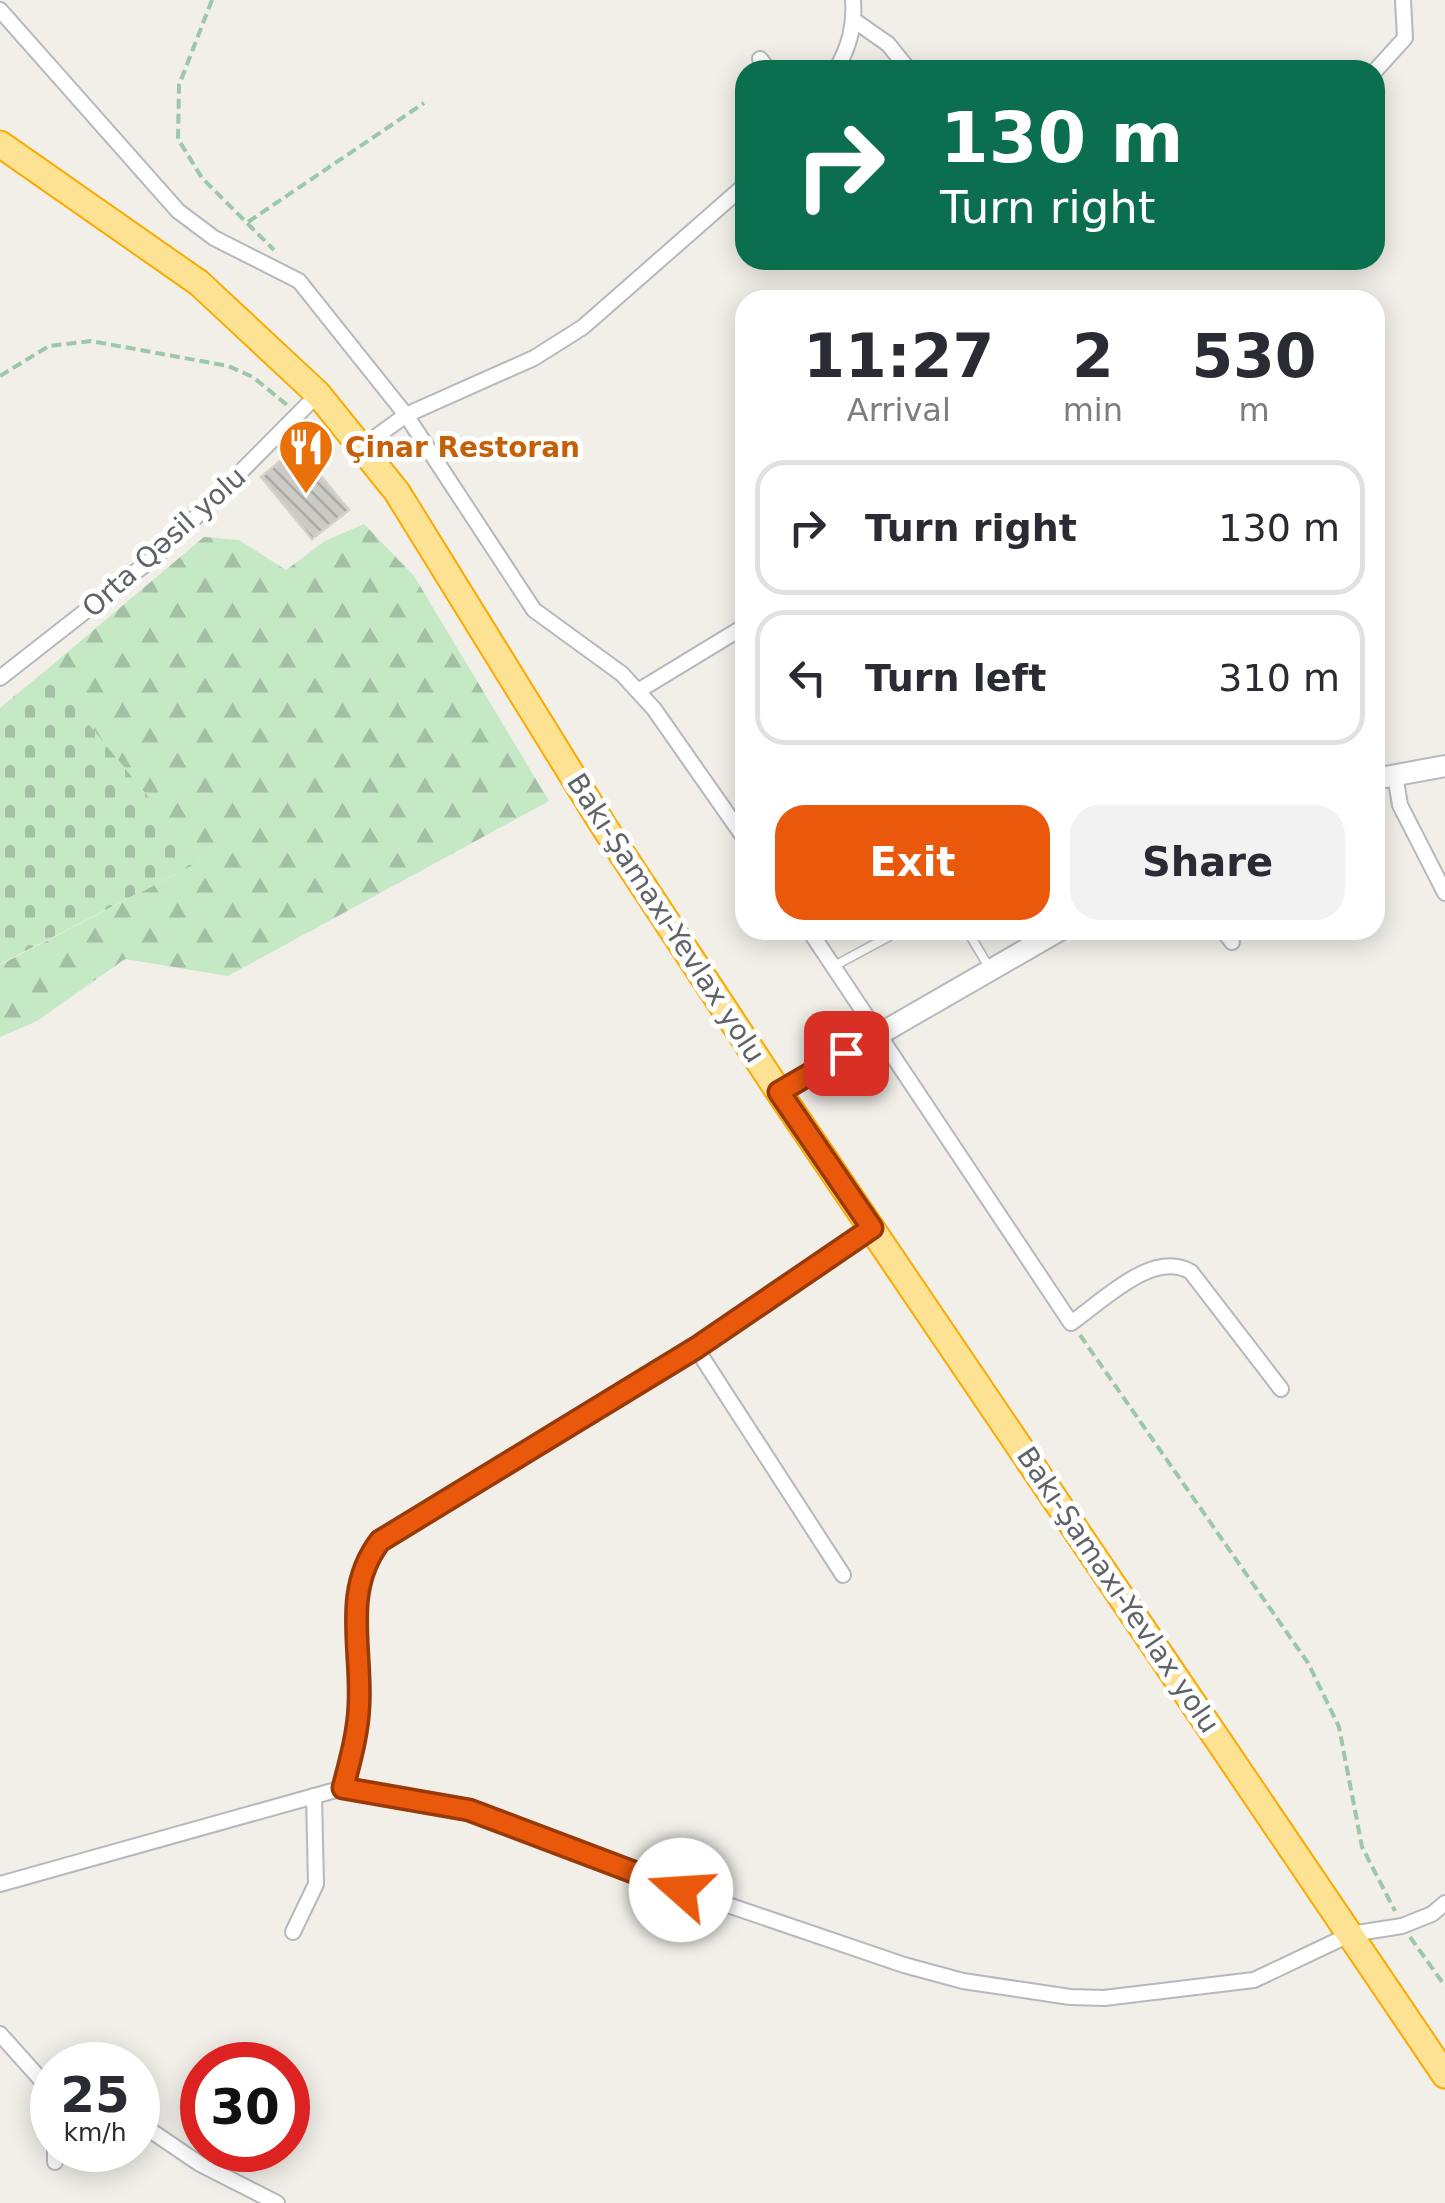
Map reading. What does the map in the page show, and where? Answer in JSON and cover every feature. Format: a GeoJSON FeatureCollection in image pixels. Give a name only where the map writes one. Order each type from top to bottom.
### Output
{"type":"FeatureCollection","features":[{"type":"Feature","properties":{"kind":"highway","name":"Bakı-Şamaxı-Yevlax yolu"},"geometry":{"type":"LineString","coordinates":[[10,151],[200,283],[318,394],[396,492],[603,825],[779,1092],[1445,2075]]}},
{"type":"Feature","properties":{"kind":"street"},"geometry":{"type":"LineString","coordinates":[[842,60],[855,21],[852,0]]}},
{"type":"Feature","properties":{"kind":"street"},"geometry":{"type":"LineString","coordinates":[[1385,60],[1404,38],[1403,0]]}},
{"type":"Feature","properties":{"kind":"street"},"geometry":{"type":"LineString","coordinates":[[0,10],[178,211],[214,238],[299,281],[406,415],[534,610],[622,674],[735,825]]}},
{"type":"Feature","properties":{"kind":"street"},"geometry":{"type":"LineString","coordinates":[[855,21],[888,44],[901,60]]}},
{"type":"Feature","properties":{"kind":"street"},"geometry":{"type":"LineString","coordinates":[[362,447],[406,415],[534,358],[584,327],[735,194]]}},
{"type":"Feature","properties":{"kind":"street","name":"Orta Qəsil yolu"},"geometry":{"type":"LineString","coordinates":[[0,678],[161,552],[318,394]]}},
{"type":"Feature","properties":{"kind":"street"},"geometry":{"type":"LineString","coordinates":[[638,692],[735,632]]}},
{"type":"Feature","properties":{"kind":"street"},"geometry":{"type":"LineString","coordinates":[[1445,766],[1385,777],[1445,893]]}},
{"type":"Feature","properties":{"kind":"street"},"geometry":{"type":"LineString","coordinates":[[816,940],[1071,1323],[1156,1266],[1176,1263],[1191,1272],[1280,1390]]}},
{"type":"Feature","properties":{"kind":"street"},"geometry":{"type":"LineString","coordinates":[[779,1092],[1043,940]]}},
{"type":"Feature","properties":{"kind":"street"},"geometry":{"type":"LineString","coordinates":[[343,1788],[359,1704],[356,1590],[362,1569],[380,1541],[696,1348],[872,1228]]}},
{"type":"Feature","properties":{"kind":"street"},"geometry":{"type":"LineString","coordinates":[[696,1348],[844,1575]]}},
{"type":"Feature","properties":{"kind":"street"},"geometry":{"type":"LineString","coordinates":[[0,1884],[343,1788],[469,1810],[588,1857],[904,1965],[1026,1992],[1104,1998],[1254,1980],[1350,1934],[1402,1926],[1432,1914],[1445,1903]]}},
{"type":"Feature","properties":{"kind":"street"},"geometry":{"type":"LineString","coordinates":[[293,1932],[316,1884],[314,1796]]}},
{"type":"Feature","properties":{"kind":"street"},"geometry":{"type":"LineString","coordinates":[[0,2034],[30,2067]]}},
{"type":"Feature","properties":{"kind":"street"},"geometry":{"type":"LineString","coordinates":[[160,2136],[230,2181],[277,2203]]}},
{"type":"Feature","properties":{"kind":"lane"},"geometry":{"type":"LineString","coordinates":[[834,966],[883,940]]}},
{"type":"Feature","properties":{"kind":"lane"},"geometry":{"type":"LineString","coordinates":[[973,940],[991,971]]}},
{"type":"Feature","properties":{"kind":"path"},"geometry":{"type":"LineString","coordinates":[[212,0],[179,85],[178,139],[202,178],[248,222],[299,281]]}},
{"type":"Feature","properties":{"kind":"path"},"geometry":{"type":"LineString","coordinates":[[248,222],[275,200],[424,103]]}},
{"type":"Feature","properties":{"kind":"path"},"geometry":{"type":"LineString","coordinates":[[0,376],[49,346],[90,341],[228,366],[253,377],[298,414]]}},
{"type":"Feature","properties":{"kind":"path"},"geometry":{"type":"LineString","coordinates":[[1071,1323],[1308,1663],[1339,1727],[1362,1847],[1402,1926],[1445,1986]]}},
{"type":"Feature","properties":{"kind":"green space"},"geometry":{"type":"Polygon","coordinates":[[[364,524],[414,576],[549,801],[228,976],[125,959],[37,1021],[0,1037],[0,965],[201,861],[45,671],[204,537],[239,540],[286,570],[325,541],[364,524]]]}},
{"type":"Feature","properties":{"kind":"green space"},"geometry":{"type":"Polygon","coordinates":[[[45,671],[201,861],[0,964],[0,708],[45,671]]]}},
{"type":"Feature","properties":{"kind":"building"},"geometry":{"type":"Polygon","coordinates":[[[297,447],[349,510],[312,539],[261,477],[297,447]]]}},
{"type":"Feature","properties":{"kind":"place","name":"Çinar Restoran"},"geometry":{"type":"Point","coordinates":[306,496]}},
{"type":"Feature","properties":{"kind":"route"},"geometry":{"type":"LineString","coordinates":[[681,1890],[469,1810],[343,1788],[359,1704],[356,1590],[362,1569],[380,1541],[696,1348],[872,1228],[779,1092],[846,1053]]}}]}
